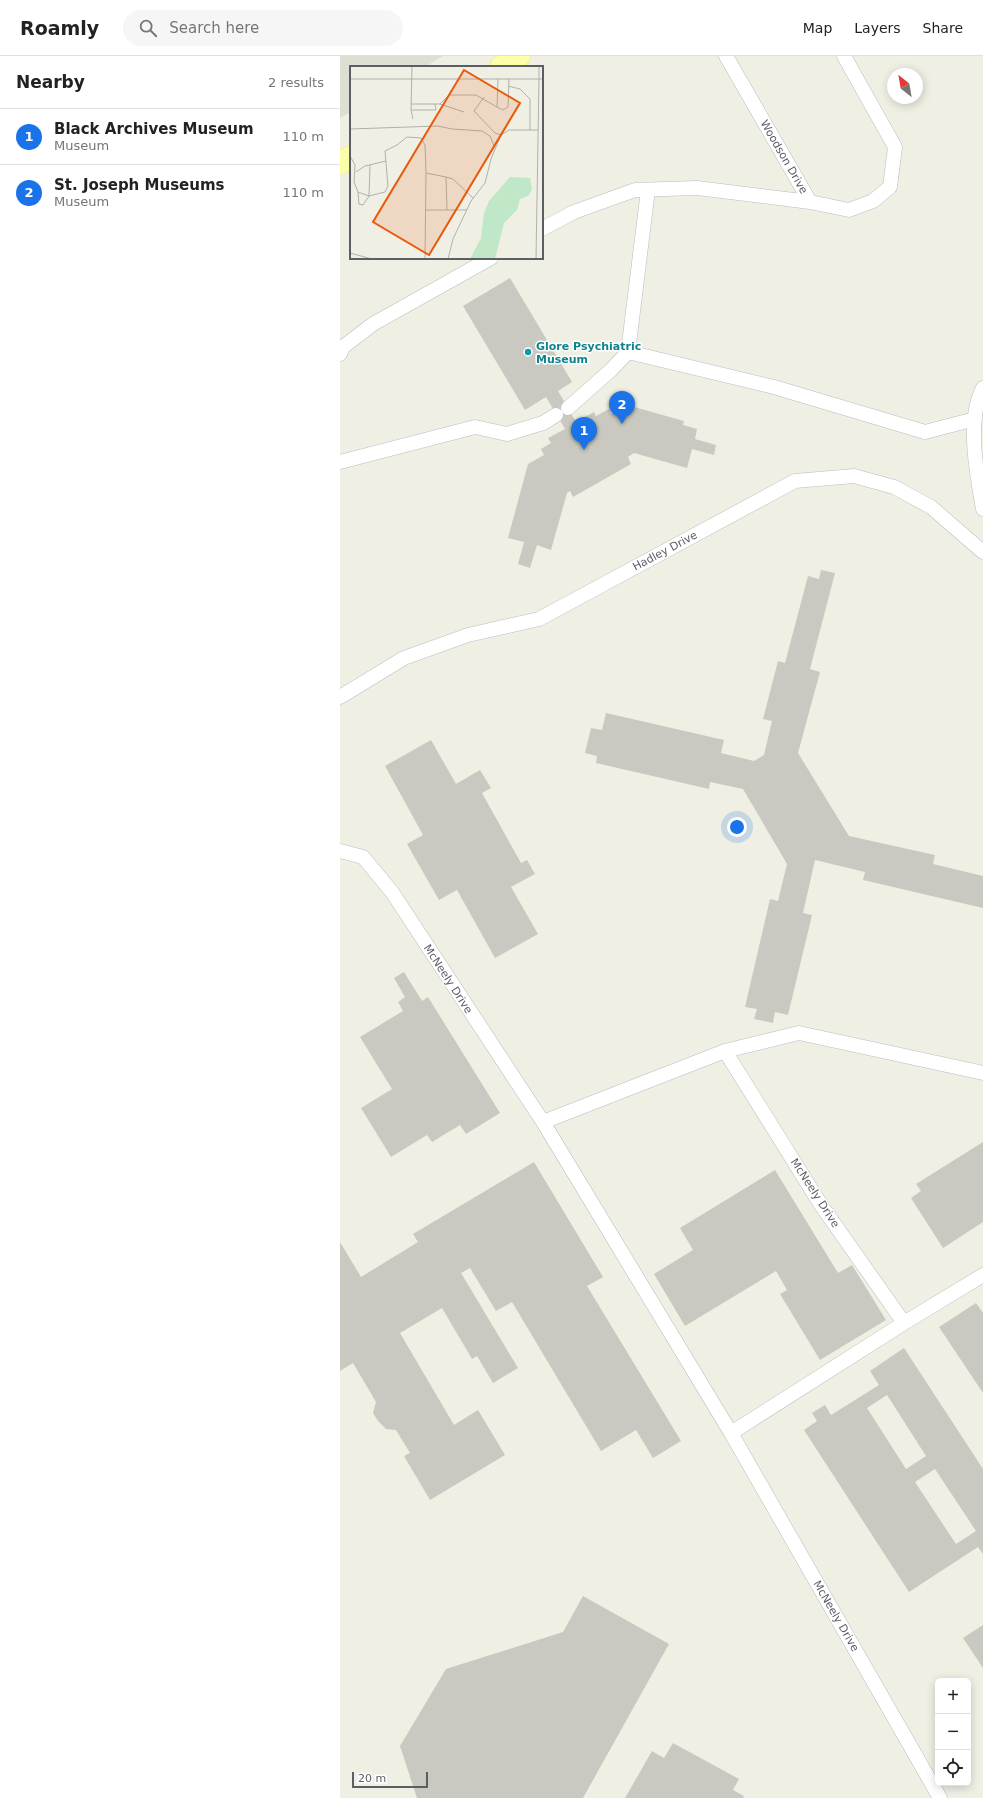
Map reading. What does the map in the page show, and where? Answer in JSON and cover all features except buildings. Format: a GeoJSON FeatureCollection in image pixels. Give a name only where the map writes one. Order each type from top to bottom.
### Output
{"type":"FeatureCollection","features":[{"type":"Feature","properties":{"kind":"main road"},"geometry":{"type":"LineString","coordinates":[[503,66],[519,56]]}},
{"type":"Feature","properties":{"kind":"main road"},"geometry":{"type":"LineString","coordinates":[[340,163],[350,158]]}},
{"type":"Feature","properties":{"kind":"lane","name":"Woodson Drive"},"geometry":{"type":"LineString","coordinates":[[726,56],[810,202],[849,210],[873,201],[890,187],[895,147],[844,56]]}},
{"type":"Feature","properties":{"kind":"lane"},"geometry":{"type":"LineString","coordinates":[[543,228],[574,212],[635,190],[697,188],[810,202]]}},
{"type":"Feature","properties":{"kind":"lane"},"geometry":{"type":"LineString","coordinates":[[340,462],[475,427],[507,434],[543,423],[562,412],[611,370],[628,352],[648,190]]}},
{"type":"Feature","properties":{"kind":"lane"},"geometry":{"type":"LineString","coordinates":[[340,354],[343,347],[373,324],[489,259]]}},
{"type":"Feature","properties":{"kind":"lane"},"geometry":{"type":"LineString","coordinates":[[628,352],[774,387],[925,432],[975,419]]}},
{"type":"Feature","properties":{"kind":"lane"},"geometry":{"type":"LineString","coordinates":[[983,388],[979,395],[975,419],[974,455],[983,509]]}},
{"type":"Feature","properties":{"kind":"lane","name":"Hadley Drive"},"geometry":{"type":"LineString","coordinates":[[340,697],[404,658],[468,635],[539,619],[795,481],[854,476],[894,487],[931,507],[983,552]]}},
{"type":"Feature","properties":{"kind":"lane","name":"McNeely Drive"},"geometry":{"type":"LineString","coordinates":[[340,851],[363,857],[392,892],[543,1122],[731,1433],[940,1798]]}},
{"type":"Feature","properties":{"kind":"lane"},"geometry":{"type":"LineString","coordinates":[[543,1122],[725,1051],[799,1034],[983,1073]]}},
{"type":"Feature","properties":{"kind":"lane","name":"McNeely Drive"},"geometry":{"type":"LineString","coordinates":[[725,1051],[821,1204],[904,1323]]}},
{"type":"Feature","properties":{"kind":"lane"},"geometry":{"type":"LineString","coordinates":[[731,1433],[904,1323],[983,1275]]}},
{"type":"Feature","properties":{"kind":"shaded area"},"geometry":{"type":"Polygon","coordinates":[[[340,56],[443,56],[427,66],[350,66],[350,113],[340,118],[340,56]]]}},
{"type":"Feature","properties":{"kind":"place","name":"Glore Psychiatric Museum"},"geometry":{"type":"Point","coordinates":[528,352]}},
{"type":"Feature","properties":{"kind":"place","name":"St. Joseph Museums"},"geometry":{"type":"Point","coordinates":[622,424]}},
{"type":"Feature","properties":{"kind":"place","name":"Black Archives Museum"},"geometry":{"type":"Point","coordinates":[584,450]}}]}
